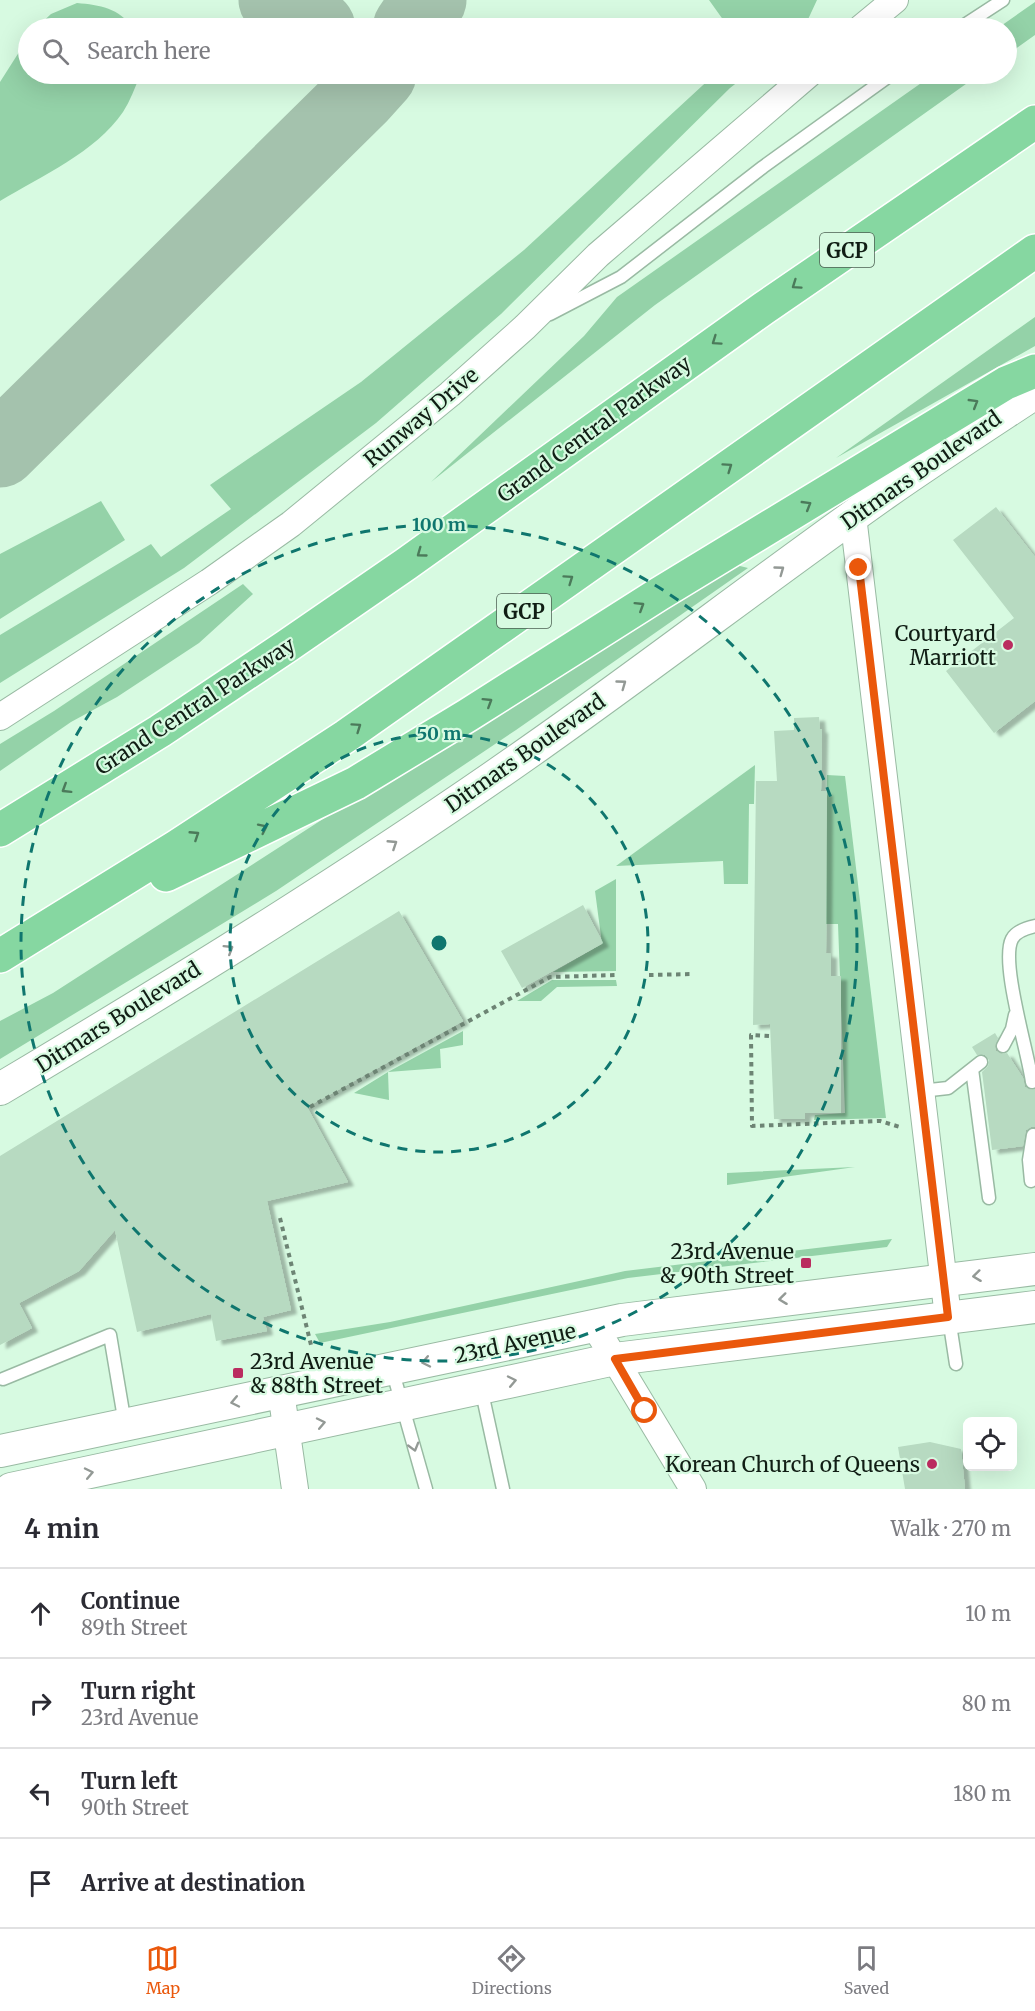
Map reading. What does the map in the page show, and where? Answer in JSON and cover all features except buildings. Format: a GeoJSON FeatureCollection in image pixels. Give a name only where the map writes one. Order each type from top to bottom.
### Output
{"type":"FeatureCollection","features":[{"type":"Feature","properties":{"kind":"highway"},"geometry":{"type":"LineString","coordinates":[[931,193],[1035,100]]}},
{"type":"Feature","properties":{"kind":"highway","name":"Grand Central Parkway"},"geometry":{"type":"LineString","coordinates":[[0,830],[287,646],[406,564],[676,369],[1035,122]]}},
{"type":"Feature","properties":{"kind":"highway","name":"GCP"},"geometry":{"type":"LineString","coordinates":[[1,955],[176,847],[345,736],[1035,251]]}},
{"type":"Feature","properties":{"kind":"highway"},"geometry":{"type":"LineString","coordinates":[[1,955],[356,783],[659,594],[996,389],[1035,371]]}},
{"type":"Feature","properties":{"kind":"street"},"geometry":{"type":"LineString","coordinates":[[872,18],[890,1]]}},
{"type":"Feature","properties":{"kind":"street","name":"Runway Drive"},"geometry":{"type":"LineString","coordinates":[[0,717],[183,600],[291,524],[441,402],[525,327],[598,255],[797,84]]}},
{"type":"Feature","properties":{"kind":"street","name":"Ditmars Boulevard"},"geometry":{"type":"LineString","coordinates":[[0,1089],[278,918],[473,791],[853,516],[991,420],[1035,393]]}},
{"type":"Feature","properties":{"kind":"street"},"geometry":{"type":"LineString","coordinates":[[853,516],[948,1317]]}},
{"type":"Feature","properties":{"kind":"street","name":"23rd Avenue"},"geometry":{"type":"LineString","coordinates":[[0,1451],[392,1370],[594,1325],[652,1315],[1035,1269]]}},
{"type":"Feature","properties":{"kind":"street","name":"23rd Avenue"},"geometry":{"type":"LineString","coordinates":[[11,1489],[615,1359],[1035,1307]]}},
{"type":"Feature","properties":{"kind":"street"},"geometry":{"type":"LineString","coordinates":[[594,1325],[693,1489]]}},
{"type":"Feature","properties":{"kind":"street"},"geometry":{"type":"LineString","coordinates":[[281,1392],[295,1489]]}},
{"type":"Feature","properties":{"kind":"lane"},"geometry":{"type":"LineString","coordinates":[[975,18],[1003,0]]}},
{"type":"Feature","properties":{"kind":"lane"},"geometry":{"type":"LineString","coordinates":[[525,327],[621,277],[763,167],[878,84]]}},
{"type":"Feature","properties":{"kind":"lane"},"geometry":{"type":"LineString","coordinates":[[1032,1082],[1016,1008],[1009,947],[1015,934],[1035,926]]}},
{"type":"Feature","properties":{"kind":"lane"},"geometry":{"type":"LineString","coordinates":[[1003,1046],[1012,1029],[1016,1008]]}},
{"type":"Feature","properties":{"kind":"lane"},"geometry":{"type":"LineString","coordinates":[[921,1091],[948,1088],[977,1065],[989,1198]]}},
{"type":"Feature","properties":{"kind":"lane"},"geometry":{"type":"LineString","coordinates":[[1030,1181],[1029,1160],[1034,1135]]}},
{"type":"Feature","properties":{"kind":"lane"},"geometry":{"type":"LineString","coordinates":[[948,1317],[956,1364]]}},
{"type":"Feature","properties":{"kind":"lane"},"geometry":{"type":"LineString","coordinates":[[3,1379],[110,1335],[126,1425]]}},
{"type":"Feature","properties":{"kind":"lane"},"geometry":{"type":"LineString","coordinates":[[392,1370],[426,1489]]}},
{"type":"Feature","properties":{"kind":"lane"},"geometry":{"type":"LineString","coordinates":[[481,1388],[503,1489]]}},
{"type":"Feature","properties":{"kind":"path"},"geometry":{"type":"LineString","coordinates":[[649,975],[693,974]]}},
{"type":"Feature","properties":{"kind":"path"},"geometry":{"type":"LineString","coordinates":[[310,1107],[550,977],[616,975]]}},
{"type":"Feature","properties":{"kind":"path"},"geometry":{"type":"LineString","coordinates":[[769,1036],[751,1035],[752,1126],[880,1121],[926,1134]]}},
{"type":"Feature","properties":{"kind":"path"},"geometry":{"type":"LineString","coordinates":[[280,1218],[312,1348]]}},
{"type":"Feature","properties":{"kind":"green space"},"geometry":{"type":"Polygon","coordinates":[[[709,0],[817,0],[809,18],[722,18],[709,0]]]}},
{"type":"Feature","properties":{"kind":"green space"},"geometry":{"type":"Polygon","coordinates":[[[1035,2],[1035,35],[1017,48],[1017,18],[1012,18],[1035,2]]]}},
{"type":"Feature","properties":{"kind":"green space"},"geometry":{"type":"Polygon","coordinates":[[[77,3],[108,9],[124,18],[47,18],[77,3]]]}},
{"type":"Feature","properties":{"kind":"green space"},"geometry":{"type":"Polygon","coordinates":[[[18,54],[18,84],[136,84],[123,112],[98,139],[66,162],[0,201],[0,82],[18,54]]]}},
{"type":"Feature","properties":{"kind":"green space"},"geometry":{"type":"Polygon","coordinates":[[[704,84],[735,84],[501,314],[376,423],[184,568],[0,683],[0,635],[151,544],[161,557],[231,509],[210,485],[361,382],[524,250],[704,84]]]}},
{"type":"Feature","properties":{"kind":"green space"},"geometry":{"type":"Polygon","coordinates":[[[920,84],[966,84],[655,305],[431,482],[584,336],[617,297],[920,84]]]}},
{"type":"Feature","properties":{"kind":"green space"},"geometry":{"type":"Polygon","coordinates":[[[1035,317],[1035,346],[836,458],[1035,317]]]}},
{"type":"Feature","properties":{"kind":"green space"},"geometry":{"type":"Polygon","coordinates":[[[101,501],[125,540],[0,619],[0,554],[101,501]]]}},
{"type":"Feature","properties":{"kind":"green space"},"geometry":{"type":"Polygon","coordinates":[[[732,564],[748,568],[516,730],[276,891],[0,1059],[0,1021],[53,993],[382,781],[732,564]]]}},
{"type":"Feature","properties":{"kind":"green space"},"geometry":{"type":"Polygon","coordinates":[[[243,584],[253,594],[199,643],[117,697],[71,722],[0,771],[0,744],[54,711],[243,584]]]}},
{"type":"Feature","properties":{"kind":"green space"},"geometry":{"type":"Polygon","coordinates":[[[755,765],[754,804],[749,804],[748,884],[724,884],[723,861],[616,866],[755,765]]]}},
{"type":"Feature","properties":{"kind":"green space"},"geometry":{"type":"Polygon","coordinates":[[[827,775],[845,776],[886,1118],[814,1120],[815,1115],[845,1113],[838,924],[825,924],[827,775]]]}},
{"type":"Feature","properties":{"kind":"green space"},"geometry":{"type":"Polygon","coordinates":[[[616,879],[616,971],[553,972],[602,944],[595,891],[616,879]]]}},
{"type":"Feature","properties":{"kind":"green space"},"geometry":{"type":"Polygon","coordinates":[[[552,980],[616,980],[617,986],[557,987],[541,1001],[517,1001],[552,980]]]}},
{"type":"Feature","properties":{"kind":"green space"},"geometry":{"type":"Polygon","coordinates":[[[463,1031],[463,1045],[440,1049],[441,1068],[388,1072],[463,1031]]]}},
{"type":"Feature","properties":{"kind":"green space"},"geometry":{"type":"Polygon","coordinates":[[[388,1072],[389,1100],[354,1093],[388,1072]]]}},
{"type":"Feature","properties":{"kind":"green space"},"geometry":{"type":"Polygon","coordinates":[[[855,1167],[727,1185],[727,1173],[855,1167]]]}},
{"type":"Feature","properties":{"kind":"green space"},"geometry":{"type":"Polygon","coordinates":[[[892,1239],[887,1247],[628,1278],[320,1343],[315,1334],[390,1322],[625,1271],[892,1239]]]}},
{"type":"Feature","properties":{"kind":"taxiway"},"geometry":{"type":"LineString","coordinates":[[276,0],[303,18]]}},
{"type":"Feature","properties":{"kind":"taxiway"},"geometry":{"type":"LineString","coordinates":[[417,18],[429,0]]}},
{"type":"Feature","properties":{"kind":"taxiway"},"geometry":{"type":"LineString","coordinates":[[0,450],[370,84]]}},
{"type":"Feature","properties":{"kind":"place","name":"Courtyard Marriott"},"geometry":{"type":"Point","coordinates":[1008,645]}},
{"type":"Feature","properties":{"kind":"place","name":"23rd Avenue & 90th Street"},"geometry":{"type":"Point","coordinates":[806,1263]}},
{"type":"Feature","properties":{"kind":"place","name":"23rd Avenue & 88th Street"},"geometry":{"type":"Point","coordinates":[238,1373]}},
{"type":"Feature","properties":{"kind":"place","name":"Korean Church of Queens"},"geometry":{"type":"Point","coordinates":[932,1464]}},
{"type":"Feature","properties":{"kind":"route"},"geometry":{"type":"LineString","coordinates":[[645,1411],[615,1359],[948,1317],[859,568]]}}]}
